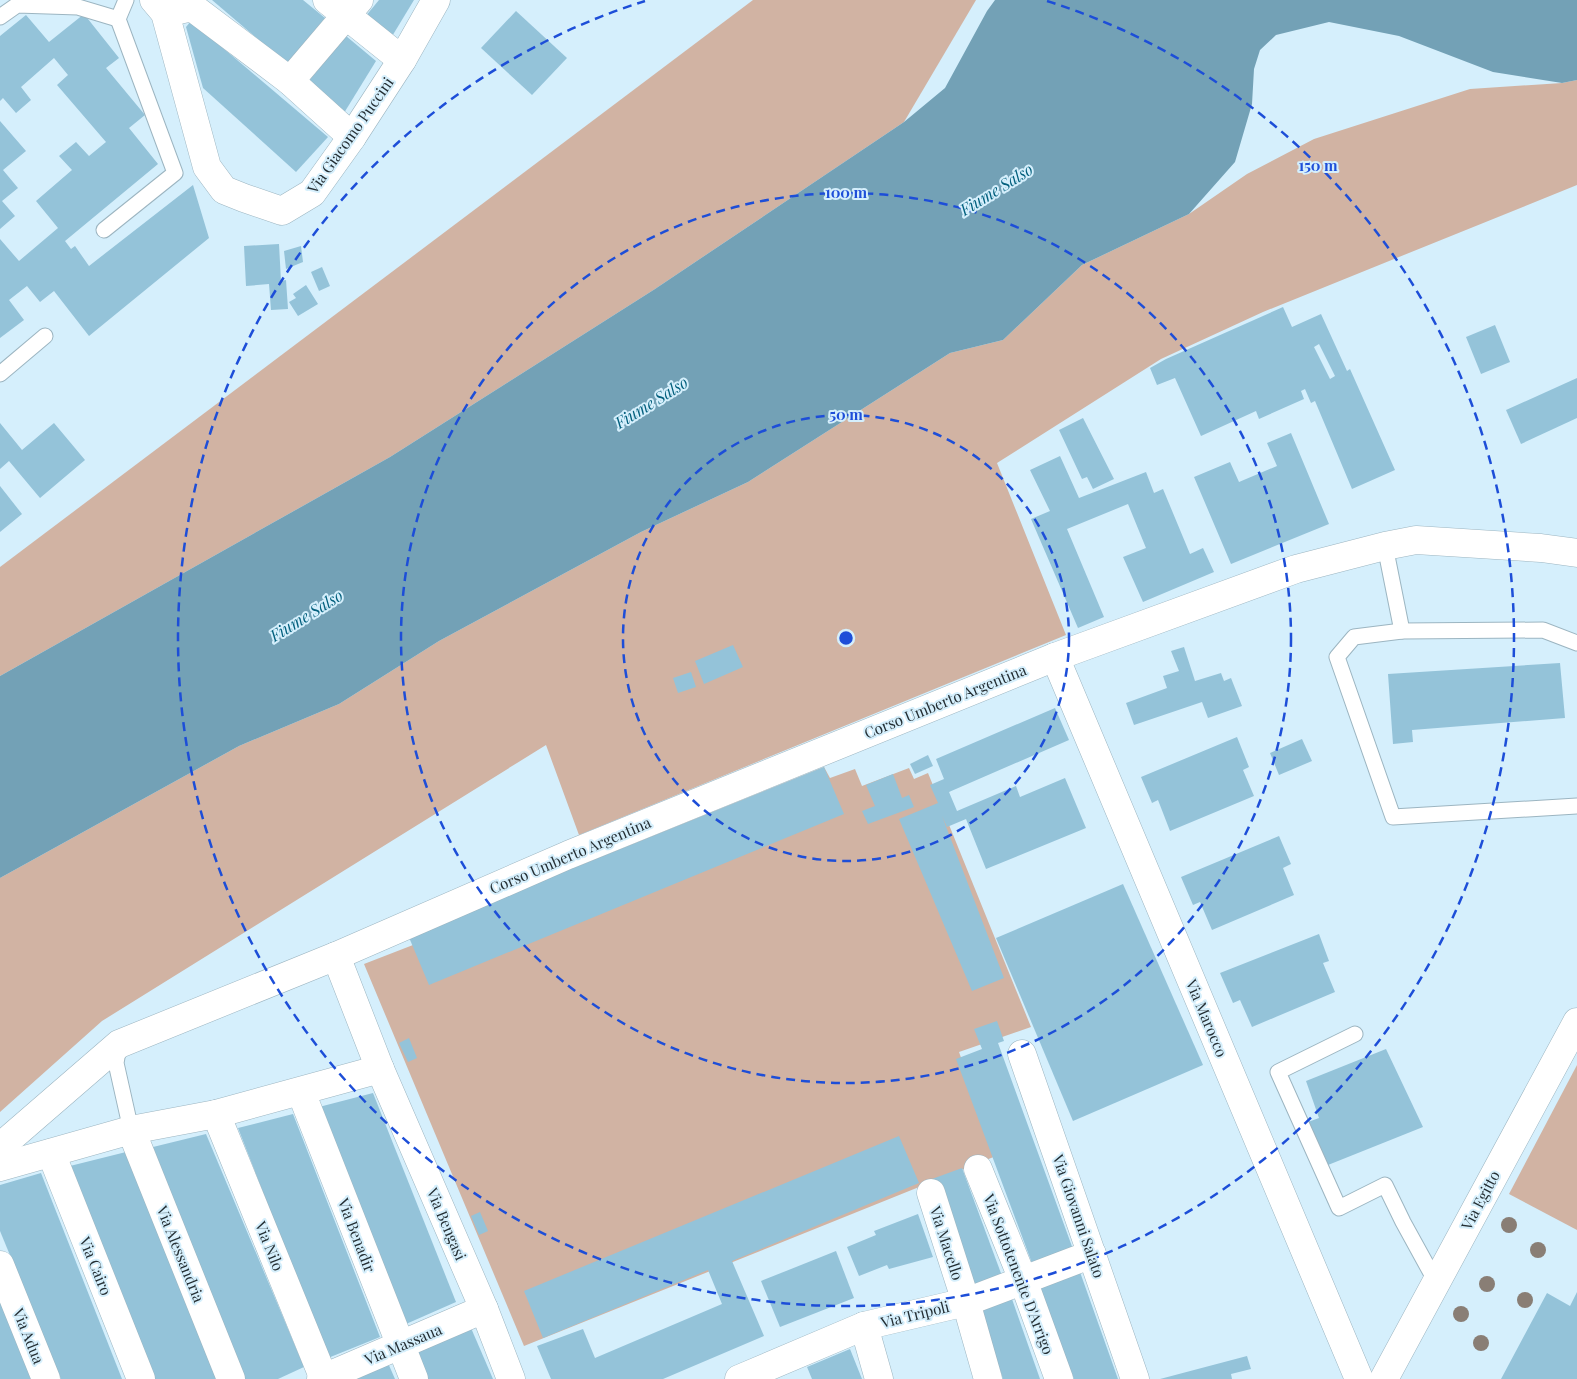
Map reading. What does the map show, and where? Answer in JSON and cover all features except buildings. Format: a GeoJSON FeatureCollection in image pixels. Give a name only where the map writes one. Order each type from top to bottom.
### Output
{"type":"FeatureCollection","features":[{"type":"Feature","properties":{"kind":"street","name":"Via Giacomo Puccini"},"geometry":{"type":"LineString","coordinates":[[159,6],[207,167],[224,190],[282,211],[312,193],[352,137],[402,60],[436,0]]}},
{"type":"Feature","properties":{"kind":"street"},"geometry":{"type":"LineString","coordinates":[[290,81],[344,5],[402,60]]}},
{"type":"Feature","properties":{"kind":"street"},"geometry":{"type":"LineString","coordinates":[[159,6],[192,6],[290,81],[352,137]]}},
{"type":"Feature","properties":{"kind":"street","name":"Corso Umberto Argentina"},"geometry":{"type":"LineString","coordinates":[[0,1147],[119,1044],[336,956],[568,855],[1055,657],[1296,569],[1385,546],[1416,540],[1541,548],[1577,553]]}},
{"type":"Feature","properties":{"kind":"street","name":"Via Marocco"},"geometry":{"type":"LineString","coordinates":[[1055,657],[1359,1379]]}},
{"type":"Feature","properties":{"kind":"street","name":"Via Bengasi"},"geometry":{"type":"LineString","coordinates":[[336,956],[380,1069],[484,1309],[511,1379]]}},
{"type":"Feature","properties":{"kind":"street","name":"Via Egitto"},"geometry":{"type":"LineString","coordinates":[[1384,1379],[1577,1022]]}},
{"type":"Feature","properties":{"kind":"street","name":"Via Giovanni Salato"},"geometry":{"type":"LineString","coordinates":[[1022,1054],[1135,1379]]}},
{"type":"Feature","properties":{"kind":"street"},"geometry":{"type":"LineString","coordinates":[[0,1168],[131,1130],[216,1114],[380,1069]]}},
{"type":"Feature","properties":{"kind":"street","name":"Via Benadir"},"geometry":{"type":"LineString","coordinates":[[301,1092],[414,1379]]}},
{"type":"Feature","properties":{"kind":"street","name":"Via Nilo"},"geometry":{"type":"LineString","coordinates":[[216,1114],[323,1379]]}},
{"type":"Feature","properties":{"kind":"street","name":"Via Alessandria"},"geometry":{"type":"LineString","coordinates":[[131,1130],[231,1379]]}},
{"type":"Feature","properties":{"kind":"street","name":"Via Cairo"},"geometry":{"type":"LineString","coordinates":[[51,1153],[141,1379]]}},
{"type":"Feature","properties":{"kind":"street","name":"Via Sottotenente D'Arrigo"},"geometry":{"type":"LineString","coordinates":[[978,1169],[1023,1280],[1059,1379]]}},
{"type":"Feature","properties":{"kind":"street","name":"Via Macello"},"geometry":{"type":"LineString","coordinates":[[931,1193],[966,1302],[988,1379]]}},
{"type":"Feature","properties":{"kind":"street","name":"Via Tripoli"},"geometry":{"type":"LineString","coordinates":[[739,1379],[864,1326],[966,1302],[1092,1254]]}},
{"type":"Feature","properties":{"kind":"street","name":"Via Adua"},"geometry":{"type":"LineString","coordinates":[[0,1265],[46,1379]]}},
{"type":"Feature","properties":{"kind":"street","name":"Via Massaua"},"geometry":{"type":"LineString","coordinates":[[323,1379],[484,1309]]}},
{"type":"Feature","properties":{"kind":"street"},"geometry":{"type":"LineString","coordinates":[[864,1326],[879,1379]]}},
{"type":"Feature","properties":{"kind":"lane"},"geometry":{"type":"LineString","coordinates":[[104,230],[175,173],[118,19],[126,0]]}},
{"type":"Feature","properties":{"kind":"lane"},"geometry":{"type":"LineString","coordinates":[[0,17],[17,5],[26,5],[78,6],[118,19]]}},
{"type":"Feature","properties":{"kind":"lane"},"geometry":{"type":"LineString","coordinates":[[0,374],[45,336]]}},
{"type":"Feature","properties":{"kind":"lane"},"geometry":{"type":"LineString","coordinates":[[1385,546],[1402,631]]}},
{"type":"Feature","properties":{"kind":"lane"},"geometry":{"type":"LineString","coordinates":[[1577,643],[1543,630],[1402,631],[1354,637],[1338,657],[1393,817],[1577,806]]}},
{"type":"Feature","properties":{"kind":"lane"},"geometry":{"type":"LineString","coordinates":[[1355,1034],[1278,1072],[1340,1208],[1385,1186],[1436,1282]]}},
{"type":"Feature","properties":{"kind":"lane"},"geometry":{"type":"LineString","coordinates":[[119,1044],[116,1063],[131,1130]]}},
{"type":"Feature","properties":{"kind":"shaded area"},"geometry":{"type":"Polygon","coordinates":[[[753,0],[976,0],[904,122],[655,289],[390,457],[0,676],[0,567],[753,0]]]}},
{"type":"Feature","properties":{"kind":"shaded area"},"geometry":{"type":"Polygon","coordinates":[[[1577,80],[1577,185],[1263,312],[1161,359],[997,463],[1066,635],[579,835],[546,745],[102,1021],[0,1112],[0,878],[239,746],[339,704],[439,641],[641,532],[748,482],[950,353],[1003,340],[1082,265],[1189,214],[1247,174],[1314,139],[1470,89],[1562,83],[1577,80]]]}},
{"type":"Feature","properties":{"kind":"shaded area"},"geometry":{"type":"Polygon","coordinates":[[[824,767],[830,778],[855,769],[862,786],[909,768],[914,779],[928,773],[1031,1027],[959,1052],[996,1156],[524,1346],[364,964],[413,945],[547,879],[824,767]]]}},
{"type":"Feature","properties":{"kind":"shaded area"},"geometry":{"type":"Polygon","coordinates":[[[1577,1065],[1577,1230],[1509,1194],[1577,1065]]]}},
{"type":"Feature","properties":{"kind":"water","name":"Fiume Salso"},"geometry":{"type":"Polygon","coordinates":[[[995,0],[1577,0],[1577,80],[1562,83],[1493,72],[1399,36],[1329,22],[1276,35],[1260,50],[1254,69],[1252,104],[1235,162],[1189,214],[1082,265],[1003,340],[950,353],[748,482],[641,532],[439,641],[339,704],[239,746],[0,878],[0,676],[390,457],[655,289],[904,122],[945,88],[987,11],[995,0]]]}}]}
